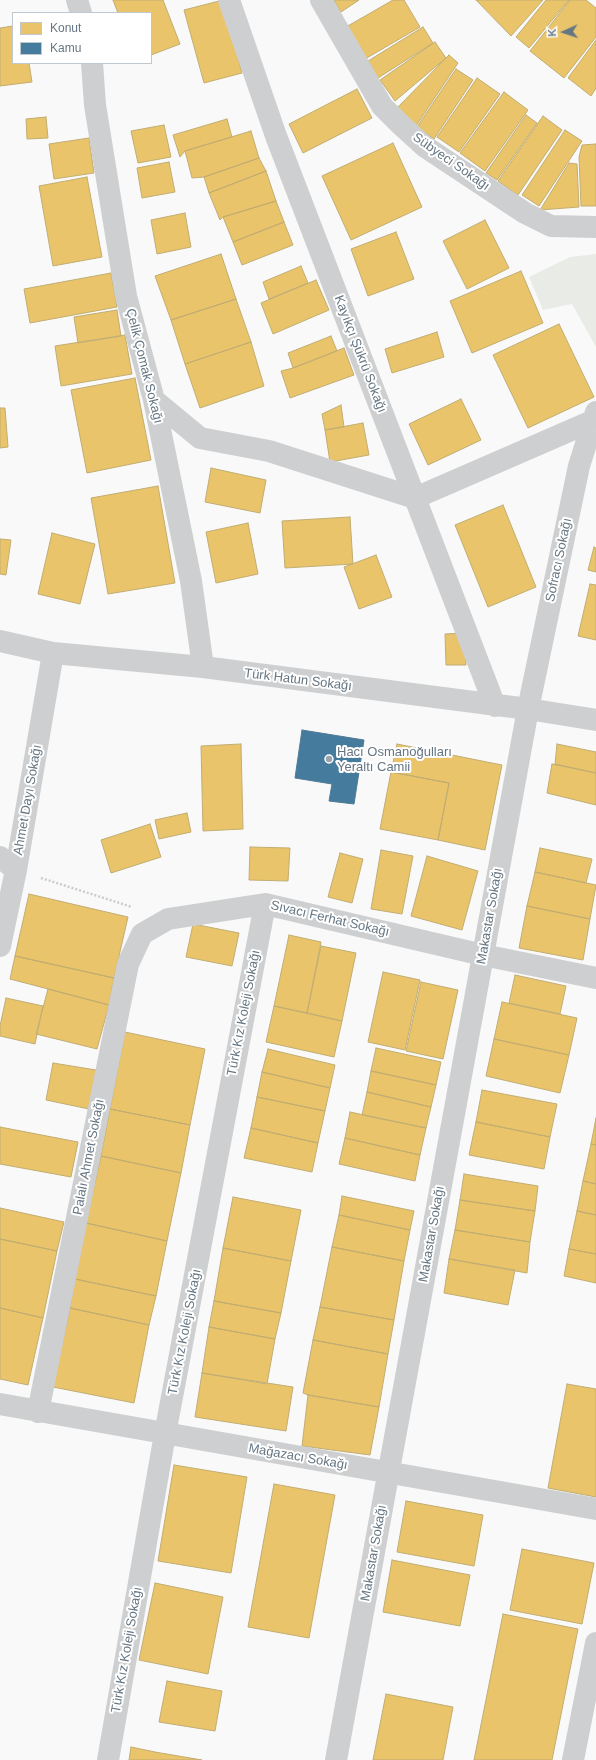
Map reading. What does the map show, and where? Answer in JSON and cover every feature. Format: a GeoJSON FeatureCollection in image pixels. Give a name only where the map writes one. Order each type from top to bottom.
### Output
{"type":"FeatureCollection","features":[{"type":"Feature","properties":{"kind":"street"},"geometry":{"type":"LineString","coordinates":[[77,0],[81,12]]}},
{"type":"Feature","properties":{"kind":"street","name":"Kayıkçı Şükrü Sokağı"},"geometry":{"type":"LineString","coordinates":[[229,0],[276,136],[495,706]]}},
{"type":"Feature","properties":{"kind":"street","name":"Sübyeci Sokağı"},"geometry":{"type":"LineString","coordinates":[[321,0],[382,106],[401,126],[424,146],[525,213],[551,226],[596,227]]}},
{"type":"Feature","properties":{"kind":"street","name":"Çelik Çomak Sokağı"},"geometry":{"type":"LineString","coordinates":[[92,64],[95,105],[126,296],[154,400],[191,581],[203,667]]}},
{"type":"Feature","properties":{"kind":"street"},"geometry":{"type":"LineString","coordinates":[[154,400],[200,438],[269,451],[415,498],[594,416]]}},
{"type":"Feature","properties":{"kind":"street","name":"Sofracı Sokağı"},"geometry":{"type":"LineString","coordinates":[[528,709],[579,466],[594,416]]}},
{"type":"Feature","properties":{"kind":"street","name":"Türk Hatun Sokağı"},"geometry":{"type":"LineString","coordinates":[[0,641],[53,653],[203,667],[495,706],[528,709],[596,720]]}},
{"type":"Feature","properties":{"kind":"street","name":"Ahmet Dayı Sokağı"},"geometry":{"type":"LineString","coordinates":[[0,946],[8,864],[53,653]]}},
{"type":"Feature","properties":{"kind":"street","name":"Makastar Sokağı"},"geometry":{"type":"LineString","coordinates":[[336,1760],[528,709]]}},
{"type":"Feature","properties":{"kind":"street","name":"Sıvacı Ferhat Sokağı"},"geometry":{"type":"LineString","coordinates":[[168,919],[265,904],[483,955],[596,978]]}},
{"type":"Feature","properties":{"kind":"street","name":"Türk Kız Koleji Sokağı"},"geometry":{"type":"LineString","coordinates":[[108,1760],[165,1434],[265,904]]}},
{"type":"Feature","properties":{"kind":"street","name":"Palalı Ahmet Sokağı"},"geometry":{"type":"LineString","coordinates":[[38,1412],[128,964],[142,934],[168,919]]}},
{"type":"Feature","properties":{"kind":"street","name":"Mağazacı Sokağı"},"geometry":{"type":"LineString","coordinates":[[0,1404],[38,1412],[596,1509]]}},
{"type":"Feature","properties":{"kind":"street"},"geometry":{"type":"LineString","coordinates":[[573,1760],[596,1643]]}},
{"type":"Feature","properties":{"kind":"path"},"geometry":{"type":"LineString","coordinates":[[8,864],[168,919]]}},
{"type":"Feature","properties":{"kind":"shaded area"},"geometry":{"type":"Polygon","coordinates":[[[596,254],[596,347],[572,304],[543,310],[529,277],[570,257],[596,254]]]}},
{"type":"Feature","properties":{"kind":"building: Konut"},"geometry":{"type":"Polygon","coordinates":[[[113,0],[163,0],[180,44],[152,55],[152,12],[118,12],[113,0]]]}},
{"type":"Feature","properties":{"kind":"building: Konut"},"geometry":{"type":"Polygon","coordinates":[[[223,0],[242,73],[204,83],[184,10],[223,0]]]}},
{"type":"Feature","properties":{"kind":"building: Konut"},"geometry":{"type":"Polygon","coordinates":[[[334,0],[359,0],[341,12],[334,0]]]}},
{"type":"Feature","properties":{"kind":"building: Konut"},"geometry":{"type":"Polygon","coordinates":[[[393,0],[404,0],[420,27],[365,59],[346,27],[393,0]]]}},
{"type":"Feature","properties":{"kind":"building: Konut"},"geometry":{"type":"Polygon","coordinates":[[[476,0],[543,0],[511,36],[476,0]]]}},
{"type":"Feature","properties":{"kind":"building: Konut"},"geometry":{"type":"Polygon","coordinates":[[[546,0],[569,0],[529,48],[516,37],[546,0]]]}},
{"type":"Feature","properties":{"kind":"building: Konut"},"geometry":{"type":"Polygon","coordinates":[[[570,0],[586,0],[596,8],[596,37],[564,78],[530,51],[570,0]]]}},
{"type":"Feature","properties":{"kind":"building: Konut"},"geometry":{"type":"Polygon","coordinates":[[[12,26],[12,64],[29,64],[32,82],[0,86],[0,28],[12,26]]]}},
{"type":"Feature","properties":{"kind":"building: Konut"},"geometry":{"type":"Polygon","coordinates":[[[423,27],[433,43],[378,78],[368,61],[423,27]]]}},
{"type":"Feature","properties":{"kind":"building: Konut"},"geometry":{"type":"Polygon","coordinates":[[[596,40],[596,88],[591,96],[568,78],[596,40]]]}},
{"type":"Feature","properties":{"kind":"building: Konut"},"geometry":{"type":"Polygon","coordinates":[[[435,42],[446,58],[395,101],[380,80],[435,42]]]}},
{"type":"Feature","properties":{"kind":"building: Konut"},"geometry":{"type":"Polygon","coordinates":[[[449,55],[458,63],[416,126],[396,109],[449,55]]]}},
{"type":"Feature","properties":{"kind":"building: Konut"},"geometry":{"type":"Polygon","coordinates":[[[456,69],[473,80],[434,139],[417,127],[456,69]]]}},
{"type":"Feature","properties":{"kind":"building: Konut"},"geometry":{"type":"Polygon","coordinates":[[[477,78],[500,94],[459,152],[437,137],[477,78]]]}},
{"type":"Feature","properties":{"kind":"building: Konut"},"geometry":{"type":"Polygon","coordinates":[[[357,89],[372,118],[303,153],[289,124],[357,89]]]}},
{"type":"Feature","properties":{"kind":"building: Konut"},"geometry":{"type":"Polygon","coordinates":[[[504,92],[528,110],[485,171],[460,153],[504,92]]]}},
{"type":"Feature","properties":{"kind":"building: Konut"},"geometry":{"type":"Polygon","coordinates":[[[526,115],[537,123],[497,180],[486,173],[526,115]]]}},
{"type":"Feature","properties":{"kind":"building: Konut"},"geometry":{"type":"Polygon","coordinates":[[[543,116],[562,130],[518,195],[498,181],[543,116]]]}},
{"type":"Feature","properties":{"kind":"building: Konut"},"geometry":{"type":"Polygon","coordinates":[[[46,117],[48,138],[27,139],[26,119],[46,117]]]}},
{"type":"Feature","properties":{"kind":"building: Konut"},"geometry":{"type":"Polygon","coordinates":[[[227,119],[232,137],[185,151],[180,157],[173,135],[227,119]]]}},
{"type":"Feature","properties":{"kind":"building: Konut"},"geometry":{"type":"Polygon","coordinates":[[[164,125],[171,157],[138,163],[131,131],[164,125]]]}},
{"type":"Feature","properties":{"kind":"building: Konut"},"geometry":{"type":"Polygon","coordinates":[[[565,130],[582,141],[539,206],[522,195],[565,130]]]}},
{"type":"Feature","properties":{"kind":"building: Konut"},"geometry":{"type":"Polygon","coordinates":[[[251,131],[259,158],[204,177],[192,178],[185,151],[251,131]]]}},
{"type":"Feature","properties":{"kind":"building: Konut"},"geometry":{"type":"Polygon","coordinates":[[[89,138],[94,173],[54,179],[49,144],[89,138]]]}},
{"type":"Feature","properties":{"kind":"building: Konut"},"geometry":{"type":"Polygon","coordinates":[[[393,143],[422,207],[351,240],[322,176],[393,143]]]}},
{"type":"Feature","properties":{"kind":"building: Konut"},"geometry":{"type":"Polygon","coordinates":[[[596,144],[596,206],[581,206],[579,157],[582,145],[596,144]]]}},
{"type":"Feature","properties":{"kind":"building: Konut"},"geometry":{"type":"Polygon","coordinates":[[[259,158],[266,171],[209,193],[204,177],[259,158]]]}},
{"type":"Feature","properties":{"kind":"building: Konut"},"geometry":{"type":"Polygon","coordinates":[[[169,162],[175,192],[142,198],[137,168],[169,162]]]}},
{"type":"Feature","properties":{"kind":"building: Konut"},"geometry":{"type":"Polygon","coordinates":[[[569,163],[577,164],[579,207],[540,210],[569,163]]]}},
{"type":"Feature","properties":{"kind":"building: Konut"},"geometry":{"type":"Polygon","coordinates":[[[266,171],[276,201],[223,217],[220,220],[209,193],[266,171]]]}},
{"type":"Feature","properties":{"kind":"building: Konut"},"geometry":{"type":"Polygon","coordinates":[[[87,177],[102,257],[53,266],[39,186],[87,177]]]}},
{"type":"Feature","properties":{"kind":"building: Konut"},"geometry":{"type":"Polygon","coordinates":[[[276,201],[284,222],[233,242],[223,217],[276,201]]]}},
{"type":"Feature","properties":{"kind":"building: Konut"},"geometry":{"type":"Polygon","coordinates":[[[185,213],[191,247],[157,254],[151,220],[185,213]]]}},
{"type":"Feature","properties":{"kind":"building: Konut"},"geometry":{"type":"Polygon","coordinates":[[[485,220],[509,268],[467,289],[443,241],[485,220]]]}},
{"type":"Feature","properties":{"kind":"building: Konut"},"geometry":{"type":"Polygon","coordinates":[[[284,222],[293,245],[242,265],[233,242],[284,222]]]}},
{"type":"Feature","properties":{"kind":"building: Konut"},"geometry":{"type":"Polygon","coordinates":[[[396,232],[414,279],[368,296],[351,249],[396,232]]]}},
{"type":"Feature","properties":{"kind":"building: Konut"},"geometry":{"type":"Polygon","coordinates":[[[221,254],[236,299],[171,320],[155,276],[221,254]]]}},
{"type":"Feature","properties":{"kind":"building: Konut"},"geometry":{"type":"Polygon","coordinates":[[[301,266],[308,283],[269,299],[263,282],[301,266]]]}},
{"type":"Feature","properties":{"kind":"building: Konut"},"geometry":{"type":"Polygon","coordinates":[[[521,271],[543,323],[472,353],[450,301],[521,271]]]}},
{"type":"Feature","properties":{"kind":"building: Konut"},"geometry":{"type":"Polygon","coordinates":[[[111,273],[117,307],[30,323],[24,289],[111,273]]]}},
{"type":"Feature","properties":{"kind":"building: Konut"},"geometry":{"type":"Polygon","coordinates":[[[316,280],[329,310],[273,334],[261,303],[316,280]]]}},
{"type":"Feature","properties":{"kind":"building: Konut"},"geometry":{"type":"Polygon","coordinates":[[[236,299],[251,342],[185,364],[171,320],[236,299]]]}},
{"type":"Feature","properties":{"kind":"building: Konut"},"geometry":{"type":"Polygon","coordinates":[[[117,310],[121,336],[78,343],[74,317],[117,310]]]}},
{"type":"Feature","properties":{"kind":"building: Konut"},"geometry":{"type":"Polygon","coordinates":[[[559,324],[594,397],[528,428],[493,355],[559,324]]]}},
{"type":"Feature","properties":{"kind":"building: Konut"},"geometry":{"type":"Polygon","coordinates":[[[437,332],[444,357],[392,373],[385,349],[437,332]]]}},
{"type":"Feature","properties":{"kind":"building: Konut"},"geometry":{"type":"Polygon","coordinates":[[[125,335],[132,374],[61,386],[55,346],[125,335]]]}},
{"type":"Feature","properties":{"kind":"building: Konut"},"geometry":{"type":"Polygon","coordinates":[[[331,336],[337,351],[293,368],[288,353],[331,336]]]}},
{"type":"Feature","properties":{"kind":"building: Konut"},"geometry":{"type":"Polygon","coordinates":[[[251,342],[264,386],[200,408],[185,364],[251,342]]]}},
{"type":"Feature","properties":{"kind":"building: Konut"},"geometry":{"type":"Polygon","coordinates":[[[344,348],[354,375],[290,398],[281,371],[293,368],[344,348]]]}},
{"type":"Feature","properties":{"kind":"building: Konut"},"geometry":{"type":"Polygon","coordinates":[[[135,378],[151,460],[87,473],[71,390],[135,378]]]}},
{"type":"Feature","properties":{"kind":"building: Konut"},"geometry":{"type":"Polygon","coordinates":[[[461,399],[481,440],[428,465],[409,424],[461,399]]]}},
{"type":"Feature","properties":{"kind":"building: Konut"},"geometry":{"type":"Polygon","coordinates":[[[341,405],[344,427],[325,430],[322,414],[341,405]]]}},
{"type":"Feature","properties":{"kind":"building: Konut"},"geometry":{"type":"Polygon","coordinates":[[[0,408],[5,408],[8,447],[0,448],[0,408]]]}},
{"type":"Feature","properties":{"kind":"building: Konut"},"geometry":{"type":"Polygon","coordinates":[[[363,423],[369,455],[330,462],[325,430],[363,423]]]}},
{"type":"Feature","properties":{"kind":"building: Konut"},"geometry":{"type":"Polygon","coordinates":[[[211,468],[266,480],[260,513],[205,502],[211,468]]]}},
{"type":"Feature","properties":{"kind":"building: Konut"},"geometry":{"type":"Polygon","coordinates":[[[158,486],[175,583],[108,594],[91,498],[158,486]]]}},
{"type":"Feature","properties":{"kind":"building: Konut"},"geometry":{"type":"Polygon","coordinates":[[[503,505],[536,587],[488,607],[455,525],[503,505]]]}},
{"type":"Feature","properties":{"kind":"building: Konut"},"geometry":{"type":"Polygon","coordinates":[[[350,517],[353,564],[285,568],[282,521],[350,517]]]}},
{"type":"Feature","properties":{"kind":"building: Konut"},"geometry":{"type":"Polygon","coordinates":[[[248,523],[258,574],[216,583],[206,532],[248,523]]]}},
{"type":"Feature","properties":{"kind":"building: Konut"},"geometry":{"type":"Polygon","coordinates":[[[52,533],[95,544],[80,604],[38,594],[52,533]]]}},
{"type":"Feature","properties":{"kind":"building: Konut"},"geometry":{"type":"Polygon","coordinates":[[[0,539],[11,540],[6,575],[0,574],[0,539]]]}},
{"type":"Feature","properties":{"kind":"building: Konut"},"geometry":{"type":"Polygon","coordinates":[[[594,547],[596,548],[596,572],[588,570],[594,547]]]}},
{"type":"Feature","properties":{"kind":"building: Konut"},"geometry":{"type":"Polygon","coordinates":[[[376,555],[392,597],[359,609],[344,567],[376,555]]]}},
{"type":"Feature","properties":{"kind":"building: Konut"},"geometry":{"type":"Polygon","coordinates":[[[590,584],[596,585],[596,640],[578,636],[590,584]]]}},
{"type":"Feature","properties":{"kind":"building: Konut"},"geometry":{"type":"Polygon","coordinates":[[[465,633],[466,665],[446,665],[445,634],[465,633]]]}},
{"type":"Feature","properties":{"kind":"building: Konut"},"geometry":{"type":"Polygon","coordinates":[[[241,744],[243,829],[203,831],[201,746],[241,744]]]}},
{"type":"Feature","properties":{"kind":"building: Konut"},"geometry":{"type":"Polygon","coordinates":[[[397,744],[502,765],[485,850],[438,840],[449,783],[391,772],[397,744]]]}},
{"type":"Feature","properties":{"kind":"building: Konut"},"geometry":{"type":"Polygon","coordinates":[[[557,744],[596,752],[596,773],[555,764],[557,744]]]}},
{"type":"Feature","properties":{"kind":"building: Konut"},"geometry":{"type":"Polygon","coordinates":[[[552,764],[596,773],[596,805],[547,793],[552,764]]]}},
{"type":"Feature","properties":{"kind":"building: Konut"},"geometry":{"type":"Polygon","coordinates":[[[391,772],[449,783],[438,840],[380,829],[391,772]]]}},
{"type":"Feature","properties":{"kind":"building: Konut"},"geometry":{"type":"Polygon","coordinates":[[[187,813],[191,832],[159,839],[155,820],[187,813]]]}},
{"type":"Feature","properties":{"kind":"building: Konut"},"geometry":{"type":"Polygon","coordinates":[[[150,824],[161,857],[111,873],[101,840],[150,824]]]}},
{"type":"Feature","properties":{"kind":"building: Konut"},"geometry":{"type":"Polygon","coordinates":[[[250,847],[290,848],[288,881],[249,880],[250,847]]]}},
{"type":"Feature","properties":{"kind":"building: Konut"},"geometry":{"type":"Polygon","coordinates":[[[540,848],[592,859],[586,883],[535,872],[540,848]]]}},
{"type":"Feature","properties":{"kind":"building: Konut"},"geometry":{"type":"Polygon","coordinates":[[[381,850],[413,856],[402,914],[371,909],[381,850]]]}},
{"type":"Feature","properties":{"kind":"building: Konut"},"geometry":{"type":"Polygon","coordinates":[[[340,853],[363,859],[352,903],[328,897],[340,853]]]}},
{"type":"Feature","properties":{"kind":"building: Konut"},"geometry":{"type":"Polygon","coordinates":[[[427,856],[478,871],[462,930],[411,916],[427,856]]]}},
{"type":"Feature","properties":{"kind":"building: Konut"},"geometry":{"type":"Polygon","coordinates":[[[535,872],[596,885],[590,919],[527,906],[535,872]]]}},
{"type":"Feature","properties":{"kind":"building: Konut"},"geometry":{"type":"Polygon","coordinates":[[[29,894],[128,917],[114,978],[15,956],[29,894]]]}},
{"type":"Feature","properties":{"kind":"building: Konut"},"geometry":{"type":"Polygon","coordinates":[[[527,906],[590,919],[583,960],[519,948],[527,906]]]}},
{"type":"Feature","properties":{"kind":"building: Konut"},"geometry":{"type":"Polygon","coordinates":[[[193,924],[239,933],[232,966],[186,957],[193,924]]]}},
{"type":"Feature","properties":{"kind":"building: Konut"},"geometry":{"type":"Polygon","coordinates":[[[289,935],[321,942],[307,1013],[274,1006],[289,935]]]}},
{"type":"Feature","properties":{"kind":"building: Konut"},"geometry":{"type":"Polygon","coordinates":[[[321,946],[356,953],[342,1021],[307,1013],[321,946]]]}},
{"type":"Feature","properties":{"kind":"building: Konut"},"geometry":{"type":"Polygon","coordinates":[[[15,956],[114,978],[109,1005],[10,979],[15,956]]]}},
{"type":"Feature","properties":{"kind":"building: Konut"},"geometry":{"type":"Polygon","coordinates":[[[383,972],[420,980],[405,1050],[368,1042],[383,972]]]}},
{"type":"Feature","properties":{"kind":"building: Konut"},"geometry":{"type":"Polygon","coordinates":[[[515,975],[566,986],[560,1014],[509,1003],[515,975]]]}},
{"type":"Feature","properties":{"kind":"building: Konut"},"geometry":{"type":"Polygon","coordinates":[[[421,982],[458,990],[443,1059],[406,1051],[421,982]]]}},
{"type":"Feature","properties":{"kind":"building: Konut"},"geometry":{"type":"Polygon","coordinates":[[[48,989],[109,1005],[97,1049],[36,1034],[48,989]]]}},
{"type":"Feature","properties":{"kind":"building: Konut"},"geometry":{"type":"Polygon","coordinates":[[[6,998],[43,1006],[35,1044],[0,1036],[0,1026],[6,998]]]}},
{"type":"Feature","properties":{"kind":"building: Konut"},"geometry":{"type":"Polygon","coordinates":[[[502,1002],[577,1018],[569,1055],[494,1039],[502,1002]]]}},
{"type":"Feature","properties":{"kind":"building: Konut"},"geometry":{"type":"Polygon","coordinates":[[[274,1006],[342,1021],[334,1057],[266,1042],[274,1006]]]}},
{"type":"Feature","properties":{"kind":"building: Konut"},"geometry":{"type":"Polygon","coordinates":[[[125,1032],[205,1049],[190,1125],[110,1109],[125,1032]]]}},
{"type":"Feature","properties":{"kind":"building: Konut"},"geometry":{"type":"Polygon","coordinates":[[[494,1039],[569,1055],[560,1093],[486,1076],[494,1039]]]}},
{"type":"Feature","properties":{"kind":"building: Konut"},"geometry":{"type":"Polygon","coordinates":[[[376,1048],[441,1062],[436,1085],[371,1071],[376,1048]]]}},
{"type":"Feature","properties":{"kind":"building: Konut"},"geometry":{"type":"Polygon","coordinates":[[[268,1049],[335,1065],[330,1088],[262,1072],[268,1049]]]}},
{"type":"Feature","properties":{"kind":"building: Konut"},"geometry":{"type":"Polygon","coordinates":[[[53,1063],[96,1070],[89,1109],[46,1100],[53,1063]]]}},
{"type":"Feature","properties":{"kind":"building: Konut"},"geometry":{"type":"Polygon","coordinates":[[[371,1071],[436,1085],[431,1107],[367,1092],[371,1071]]]}},
{"type":"Feature","properties":{"kind":"building: Konut"},"geometry":{"type":"Polygon","coordinates":[[[262,1072],[330,1088],[325,1111],[257,1097],[262,1072]]]}},
{"type":"Feature","properties":{"kind":"building: Konut"},"geometry":{"type":"Polygon","coordinates":[[[482,1090],[557,1104],[550,1137],[476,1122],[482,1090]]]}},
{"type":"Feature","properties":{"kind":"building: Konut"},"geometry":{"type":"Polygon","coordinates":[[[367,1092],[431,1107],[426,1128],[362,1115],[367,1092]]]}},
{"type":"Feature","properties":{"kind":"building: Konut"},"geometry":{"type":"Polygon","coordinates":[[[257,1097],[325,1111],[318,1143],[251,1128],[257,1097]]]}},
{"type":"Feature","properties":{"kind":"building: Konut"},"geometry":{"type":"Polygon","coordinates":[[[110,1109],[190,1125],[181,1173],[101,1156],[110,1109]]]}},
{"type":"Feature","properties":{"kind":"building: Konut"},"geometry":{"type":"Polygon","coordinates":[[[350,1112],[426,1128],[420,1155],[345,1138],[350,1112]]]}},
{"type":"Feature","properties":{"kind":"building: Konut"},"geometry":{"type":"Polygon","coordinates":[[[596,1118],[596,1145],[591,1144],[596,1118]]]}},
{"type":"Feature","properties":{"kind":"building: Konut"},"geometry":{"type":"Polygon","coordinates":[[[476,1122],[550,1137],[544,1169],[469,1155],[476,1122]]]}},
{"type":"Feature","properties":{"kind":"building: Konut"},"geometry":{"type":"Polygon","coordinates":[[[0,1127],[78,1142],[71,1177],[0,1164],[0,1127]]]}},
{"type":"Feature","properties":{"kind":"building: Konut"},"geometry":{"type":"Polygon","coordinates":[[[251,1128],[318,1143],[312,1172],[244,1158],[251,1128]]]}},
{"type":"Feature","properties":{"kind":"building: Konut"},"geometry":{"type":"Polygon","coordinates":[[[345,1138],[420,1155],[415,1181],[339,1164],[345,1138]]]}},
{"type":"Feature","properties":{"kind":"building: Konut"},"geometry":{"type":"Polygon","coordinates":[[[591,1144],[596,1145],[596,1184],[583,1181],[591,1144]]]}},
{"type":"Feature","properties":{"kind":"building: Konut"},"geometry":{"type":"Polygon","coordinates":[[[101,1156],[181,1173],[167,1241],[86,1223],[101,1156]]]}},
{"type":"Feature","properties":{"kind":"building: Konut"},"geometry":{"type":"Polygon","coordinates":[[[464,1174],[538,1186],[535,1211],[460,1200],[464,1174]]]}},
{"type":"Feature","properties":{"kind":"building: Konut"},"geometry":{"type":"Polygon","coordinates":[[[583,1181],[596,1184],[596,1215],[577,1211],[583,1181]]]}},
{"type":"Feature","properties":{"kind":"building: Konut"},"geometry":{"type":"Polygon","coordinates":[[[342,1196],[414,1211],[410,1230],[339,1215],[342,1196]]]}},
{"type":"Feature","properties":{"kind":"building: Konut"},"geometry":{"type":"Polygon","coordinates":[[[233,1197],[301,1210],[291,1261],[223,1248],[233,1197]]]}},
{"type":"Feature","properties":{"kind":"building: Konut"},"geometry":{"type":"Polygon","coordinates":[[[460,1200],[535,1211],[530,1242],[455,1230],[460,1200]]]}},
{"type":"Feature","properties":{"kind":"building: Konut"},"geometry":{"type":"Polygon","coordinates":[[[0,1208],[64,1222],[57,1251],[0,1239],[0,1208]]]}},
{"type":"Feature","properties":{"kind":"building: Konut"},"geometry":{"type":"Polygon","coordinates":[[[577,1211],[596,1215],[596,1254],[569,1249],[577,1211]]]}},
{"type":"Feature","properties":{"kind":"building: Konut"},"geometry":{"type":"Polygon","coordinates":[[[339,1215],[410,1230],[404,1261],[332,1247],[339,1215]]]}},
{"type":"Feature","properties":{"kind":"building: Konut"},"geometry":{"type":"Polygon","coordinates":[[[86,1223],[167,1241],[156,1296],[75,1279],[86,1223]]]}},
{"type":"Feature","properties":{"kind":"building: Konut"},"geometry":{"type":"Polygon","coordinates":[[[455,1230],[530,1242],[527,1273],[449,1259],[455,1230]]]}},
{"type":"Feature","properties":{"kind":"building: Konut"},"geometry":{"type":"Polygon","coordinates":[[[0,1239],[57,1251],[43,1318],[0,1308],[0,1239]]]}},
{"type":"Feature","properties":{"kind":"building: Konut"},"geometry":{"type":"Polygon","coordinates":[[[332,1247],[404,1261],[394,1320],[320,1307],[332,1247]]]}},
{"type":"Feature","properties":{"kind":"building: Konut"},"geometry":{"type":"Polygon","coordinates":[[[223,1248],[291,1261],[281,1313],[214,1301],[223,1248]]]}},
{"type":"Feature","properties":{"kind":"building: Konut"},"geometry":{"type":"Polygon","coordinates":[[[569,1249],[596,1254],[596,1283],[564,1276],[569,1249]]]}},
{"type":"Feature","properties":{"kind":"building: Konut"},"geometry":{"type":"Polygon","coordinates":[[[449,1259],[515,1270],[508,1305],[444,1293],[449,1259]]]}},
{"type":"Feature","properties":{"kind":"building: Konut"},"geometry":{"type":"Polygon","coordinates":[[[75,1279],[156,1296],[149,1325],[70,1308],[75,1279]]]}},
{"type":"Feature","properties":{"kind":"building: Konut"},"geometry":{"type":"Polygon","coordinates":[[[214,1301],[281,1313],[275,1339],[209,1327],[214,1301]]]}},
{"type":"Feature","properties":{"kind":"building: Konut"},"geometry":{"type":"Polygon","coordinates":[[[320,1307],[394,1320],[388,1354],[313,1340],[320,1307]]]}},
{"type":"Feature","properties":{"kind":"building: Konut"},"geometry":{"type":"Polygon","coordinates":[[[0,1308],[43,1318],[28,1385],[0,1379],[0,1308]]]}},
{"type":"Feature","properties":{"kind":"building: Konut"},"geometry":{"type":"Polygon","coordinates":[[[70,1308],[149,1325],[134,1403],[53,1387],[70,1308]]]}},
{"type":"Feature","properties":{"kind":"building: Konut"},"geometry":{"type":"Polygon","coordinates":[[[209,1327],[275,1339],[267,1384],[202,1373],[209,1327]]]}},
{"type":"Feature","properties":{"kind":"building: Konut"},"geometry":{"type":"Polygon","coordinates":[[[313,1340],[388,1354],[379,1407],[303,1393],[313,1340]]]}},
{"type":"Feature","properties":{"kind":"building: Konut"},"geometry":{"type":"Polygon","coordinates":[[[202,1373],[293,1387],[286,1431],[195,1417],[202,1373]]]}},
{"type":"Feature","properties":{"kind":"building: Konut"},"geometry":{"type":"Polygon","coordinates":[[[567,1384],[596,1389],[596,1497],[548,1488],[567,1384]]]}},
{"type":"Feature","properties":{"kind":"building: Konut"},"geometry":{"type":"Polygon","coordinates":[[[308,1395],[379,1407],[370,1455],[302,1446],[308,1395]]]}},
{"type":"Feature","properties":{"kind":"building: Konut"},"geometry":{"type":"Polygon","coordinates":[[[174,1465],[247,1477],[231,1573],[158,1561],[174,1465]]]}},
{"type":"Feature","properties":{"kind":"building: Konut"},"geometry":{"type":"Polygon","coordinates":[[[274,1484],[335,1495],[309,1638],[248,1627],[274,1484]]]}},
{"type":"Feature","properties":{"kind":"building: Konut"},"geometry":{"type":"Polygon","coordinates":[[[406,1501],[483,1515],[474,1566],[397,1552],[406,1501]]]}},
{"type":"Feature","properties":{"kind":"building: Konut"},"geometry":{"type":"Polygon","coordinates":[[[522,1549],[594,1563],[582,1624],[510,1610],[522,1549]]]}},
{"type":"Feature","properties":{"kind":"building: Konut"},"geometry":{"type":"Polygon","coordinates":[[[392,1560],[470,1575],[460,1626],[383,1612],[392,1560]]]}},
{"type":"Feature","properties":{"kind":"building: Konut"},"geometry":{"type":"Polygon","coordinates":[[[155,1583],[223,1597],[208,1674],[139,1660],[155,1583]]]}},
{"type":"Feature","properties":{"kind":"building: Konut"},"geometry":{"type":"Polygon","coordinates":[[[503,1614],[578,1629],[552,1760],[474,1760],[503,1614]]]}},
{"type":"Feature","properties":{"kind":"building: Konut"},"geometry":{"type":"Polygon","coordinates":[[[167,1681],[222,1691],[215,1731],[159,1722],[167,1681]]]}},
{"type":"Feature","properties":{"kind":"building: Konut"},"geometry":{"type":"Polygon","coordinates":[[[386,1694],[453,1707],[443,1760],[373,1760],[386,1694]]]}},
{"type":"Feature","properties":{"kind":"building: Konut"},"geometry":{"type":"Polygon","coordinates":[[[131,1747],[155,1752],[202,1760],[129,1760],[131,1747]]]}},
{"type":"Feature","properties":{"kind":"building: Kamu","name":"Hacı Osmanoğulları Yeraltı Camii"},"geometry":{"type":"Polygon","coordinates":[[[302,730],[364,740],[354,804],[329,801],[332,784],[295,778],[302,730]]]}},
{"type":"Feature","properties":{"kind":"place","name":"Hacı Osmanoğulları Yeraltı Camii"},"geometry":{"type":"Point","coordinates":[329,759]}}]}
